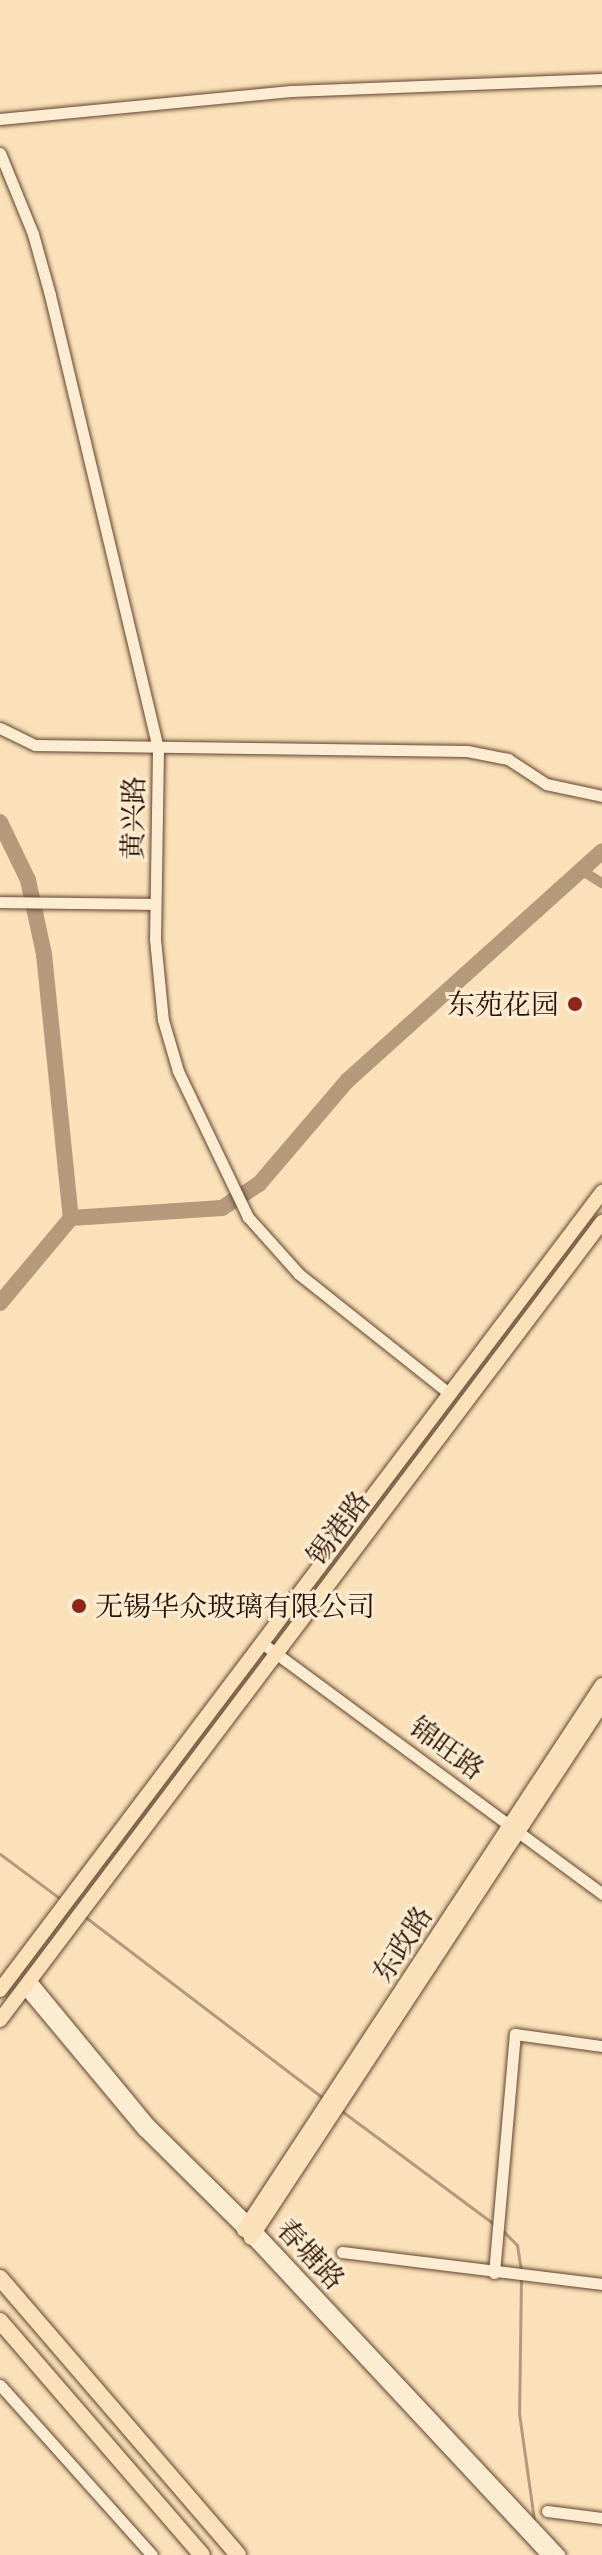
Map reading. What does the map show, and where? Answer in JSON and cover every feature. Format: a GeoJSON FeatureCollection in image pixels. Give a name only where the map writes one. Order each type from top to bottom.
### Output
{"type":"FeatureCollection","features":[{"type":"Feature","properties":{"kind":"highway"},"geometry":{"type":"LineString","coordinates":[[0,2278],[238,2555]]}},
{"type":"Feature","properties":{"kind":"highway"},"geometry":{"type":"LineString","coordinates":[[0,2321],[202,2555]]}},
{"type":"Feature","properties":{"kind":"main road","name":"锡港路"},"geometry":{"type":"LineString","coordinates":[[0,1990],[602,1192]]}},
{"type":"Feature","properties":{"kind":"main road","name":"锡港路"},"geometry":{"type":"LineString","coordinates":[[0,2020],[602,1222]]}},
{"type":"Feature","properties":{"kind":"main road","name":"东政路"},"geometry":{"type":"LineString","coordinates":[[516,1827],[602,1685]]}},
{"type":"Feature","properties":{"kind":"main road","name":"东政路"},"geometry":{"type":"LineString","coordinates":[[251,2231],[516,1827],[602,1704]]}},
{"type":"Feature","properties":{"kind":"street"},"geometry":{"type":"LineString","coordinates":[[0,119],[291,91],[602,79]]}},
{"type":"Feature","properties":{"kind":"street","name":"黄兴路"},"geometry":{"type":"LineString","coordinates":[[0,153],[33,234],[50,295],[158,750],[155,904],[163,1020],[178,1071],[248,1217],[299,1274],[450,1394]]}},
{"type":"Feature","properties":{"kind":"street"},"geometry":{"type":"LineString","coordinates":[[0,728],[35,745],[158,750],[467,751],[508,759],[546,784],[602,796]]}},
{"type":"Feature","properties":{"kind":"street"},"geometry":{"type":"LineString","coordinates":[[0,902],[155,904]]}},
{"type":"Feature","properties":{"kind":"street","name":"锦旺路"},"geometry":{"type":"LineString","coordinates":[[262,1643],[516,1827],[602,1894]]}},
{"type":"Feature","properties":{"kind":"street","name":"春塘路"},"geometry":{"type":"LineString","coordinates":[[28,1985],[143,2130],[251,2231],[560,2555]]}},
{"type":"Feature","properties":{"kind":"street"},"geometry":{"type":"LineString","coordinates":[[494,2273],[515,2034],[602,2046]]}},
{"type":"Feature","properties":{"kind":"street","name":"春塘路"},"geometry":{"type":"LineString","coordinates":[[251,2231],[546,2554]]}},
{"type":"Feature","properties":{"kind":"street"},"geometry":{"type":"LineString","coordinates":[[342,2252],[512,2276],[602,2284]]}},
{"type":"Feature","properties":{"kind":"street"},"geometry":{"type":"LineString","coordinates":[[0,2385],[152,2555]]}},
{"type":"Feature","properties":{"kind":"street"},"geometry":{"type":"LineString","coordinates":[[547,2511],[602,2518]]}},
{"type":"Feature","properties":{"kind":"waterway"},"geometry":{"type":"LineString","coordinates":[[0,822],[28,880],[44,954],[71,1218]]}},
{"type":"Feature","properties":{"kind":"waterway"},"geometry":{"type":"LineString","coordinates":[[0,1303],[71,1218],[222,1208],[259,1184],[347,1081],[602,851]]}},
{"type":"Feature","properties":{"kind":"waterway"},"geometry":{"type":"LineString","coordinates":[[581,870],[602,883]]}},
{"type":"Feature","properties":{"kind":"waterway"},"geometry":{"type":"LineString","coordinates":[[0,1854],[62,1900]]}},
{"type":"Feature","properties":{"kind":"waterway"},"geometry":{"type":"LineString","coordinates":[[84,1916],[323,2098]]}},
{"type":"Feature","properties":{"kind":"waterway"},"geometry":{"type":"LineString","coordinates":[[339,2109],[494,2224]]}},
{"type":"Feature","properties":{"kind":"waterway"},"geometry":{"type":"LineString","coordinates":[[503,2231],[517,2245],[521,2269]]}},
{"type":"Feature","properties":{"kind":"waterway"},"geometry":{"type":"LineString","coordinates":[[521,2276],[519,2413],[534,2520]]}},
{"type":"Feature","properties":{"kind":"place","name":"东苑花园"},"geometry":{"type":"Point","coordinates":[575,1004]}},
{"type":"Feature","properties":{"kind":"place","name":"无锡华众玻璃有限公司"},"geometry":{"type":"Point","coordinates":[79,1606]}}]}
